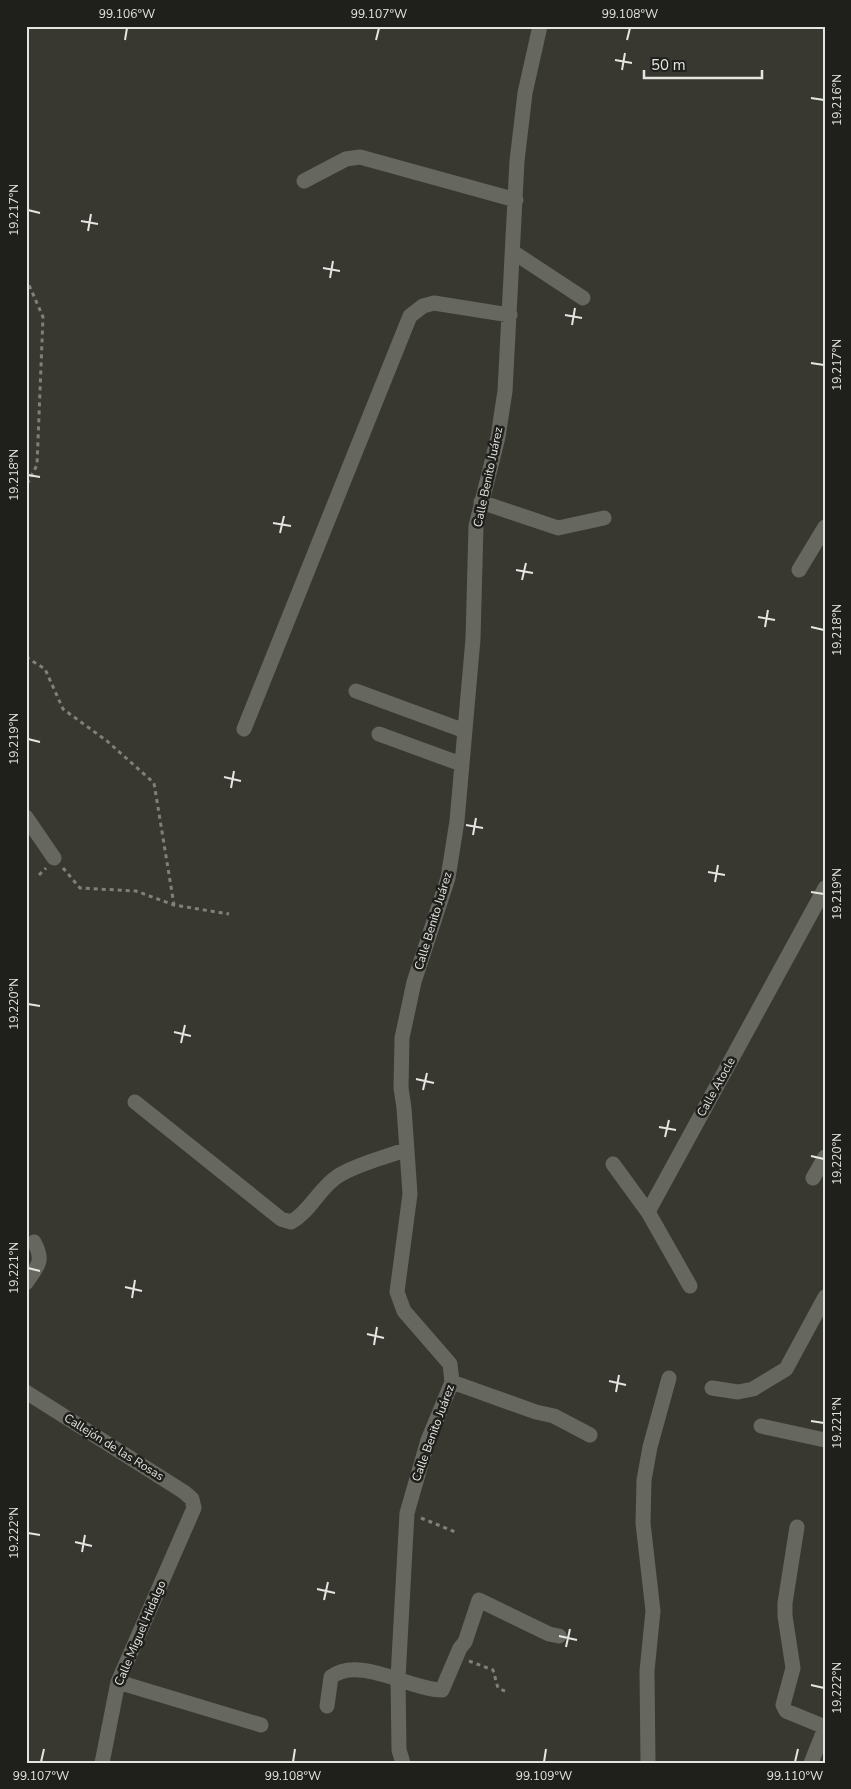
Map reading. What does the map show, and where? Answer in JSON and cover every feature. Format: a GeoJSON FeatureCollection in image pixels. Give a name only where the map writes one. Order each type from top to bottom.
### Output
{"type":"FeatureCollection","features":[{"type":"Feature","properties":{"kind":"street","name":"Calle Benito Juárez"},"geometry":{"type":"LineString","coordinates":[[399,1758],[398,1678],[407,1513],[428,1440],[452,1382],[450,1364],[404,1311],[397,1292],[410,1207],[401,1088],[402,1038],[414,982],[448,878],[456,821],[473,639],[476,526],[498,437],[508,365],[517,161],[525,93],[540,26]]}},
{"type":"Feature","properties":{"kind":"street"},"geometry":{"type":"LineString","coordinates":[[304,182],[346,159],[360,157],[516,200]]}},
{"type":"Feature","properties":{"kind":"street"},"geometry":{"type":"LineString","coordinates":[[512,252],[583,298]]}},
{"type":"Feature","properties":{"kind":"street"},"geometry":{"type":"LineString","coordinates":[[244,728],[410,316],[423,306],[434,303],[510,316]]}},
{"type":"Feature","properties":{"kind":"street"},"geometry":{"type":"LineString","coordinates":[[481,502],[558,528],[604,518]]}},
{"type":"Feature","properties":{"kind":"street"},"geometry":{"type":"LineString","coordinates":[[799,570],[825,527]]}},
{"type":"Feature","properties":{"kind":"street"},"geometry":{"type":"LineString","coordinates":[[356,691],[465,731]]}},
{"type":"Feature","properties":{"kind":"street"},"geometry":{"type":"LineString","coordinates":[[379,734],[461,764]]}},
{"type":"Feature","properties":{"kind":"street"},"geometry":{"type":"LineString","coordinates":[[26,817],[54,858]]}},
{"type":"Feature","properties":{"kind":"street","name":"Calle Atocle"},"geometry":{"type":"LineString","coordinates":[[648,1212],[825,888]]}},
{"type":"Feature","properties":{"kind":"street"},"geometry":{"type":"LineString","coordinates":[[135,1102],[281,1219],[291,1222],[299,1218],[322,1190],[338,1175],[407,1149]]}},
{"type":"Feature","properties":{"kind":"street"},"geometry":{"type":"LineString","coordinates":[[813,1178],[825,1156]]}},
{"type":"Feature","properties":{"kind":"street"},"geometry":{"type":"LineString","coordinates":[[613,1164],[648,1212],[690,1286]]}},
{"type":"Feature","properties":{"kind":"street"},"geometry":{"type":"LineString","coordinates":[[26,1283],[39,1263],[41,1254],[34,1242]]}},
{"type":"Feature","properties":{"kind":"street"},"geometry":{"type":"LineString","coordinates":[[712,1388],[738,1392],[754,1389],[786,1369],[825,1297]]}},
{"type":"Feature","properties":{"kind":"street"},"geometry":{"type":"LineString","coordinates":[[648,1763],[647,1671],[654,1611],[643,1523],[644,1480],[650,1446],[669,1378]]}},
{"type":"Feature","properties":{"kind":"street"},"geometry":{"type":"LineString","coordinates":[[452,1382],[536,1412],[554,1416],[590,1434]]}},
{"type":"Feature","properties":{"kind":"street","name":"Callejón de las Rosas"},"geometry":{"type":"LineString","coordinates":[[26,1392],[184,1492],[192,1499],[194,1508]]}},
{"type":"Feature","properties":{"kind":"street"},"geometry":{"type":"LineString","coordinates":[[761,1426],[825,1440]]}},
{"type":"Feature","properties":{"kind":"street","name":"Calle Miguel Hidalgo"},"geometry":{"type":"LineString","coordinates":[[102,1763],[118,1682],[194,1508]]}},
{"type":"Feature","properties":{"kind":"street"},"geometry":{"type":"LineString","coordinates":[[797,1527],[785,1616],[793,1668],[783,1705],[786,1711],[825,1727],[811,1763]]}},
{"type":"Feature","properties":{"kind":"street"},"geometry":{"type":"LineString","coordinates":[[327,1706],[331,1677],[340,1670],[351,1669],[398,1678],[442,1690],[460,1648],[466,1642],[479,1600],[549,1634],[559,1636]]}},
{"type":"Feature","properties":{"kind":"street"},"geometry":{"type":"LineString","coordinates":[[118,1682],[261,1725]]}},
{"type":"Feature","properties":{"kind":"path"},"geometry":{"type":"LineString","coordinates":[[26,278],[43,317],[37,465],[26,486]]}},
{"type":"Feature","properties":{"kind":"path"},"geometry":{"type":"LineString","coordinates":[[26,657],[46,669],[63,709],[108,741],[154,783],[174,906]]}},
{"type":"Feature","properties":{"kind":"path"},"geometry":{"type":"LineString","coordinates":[[54,858],[80,888],[136,891],[174,906],[229,914]]}},
{"type":"Feature","properties":{"kind":"path"},"geometry":{"type":"LineString","coordinates":[[407,1513],[458,1533]]}},
{"type":"Feature","properties":{"kind":"path"},"geometry":{"type":"LineString","coordinates":[[456,1657],[493,1670],[498,1688],[507,1692]]}}]}
